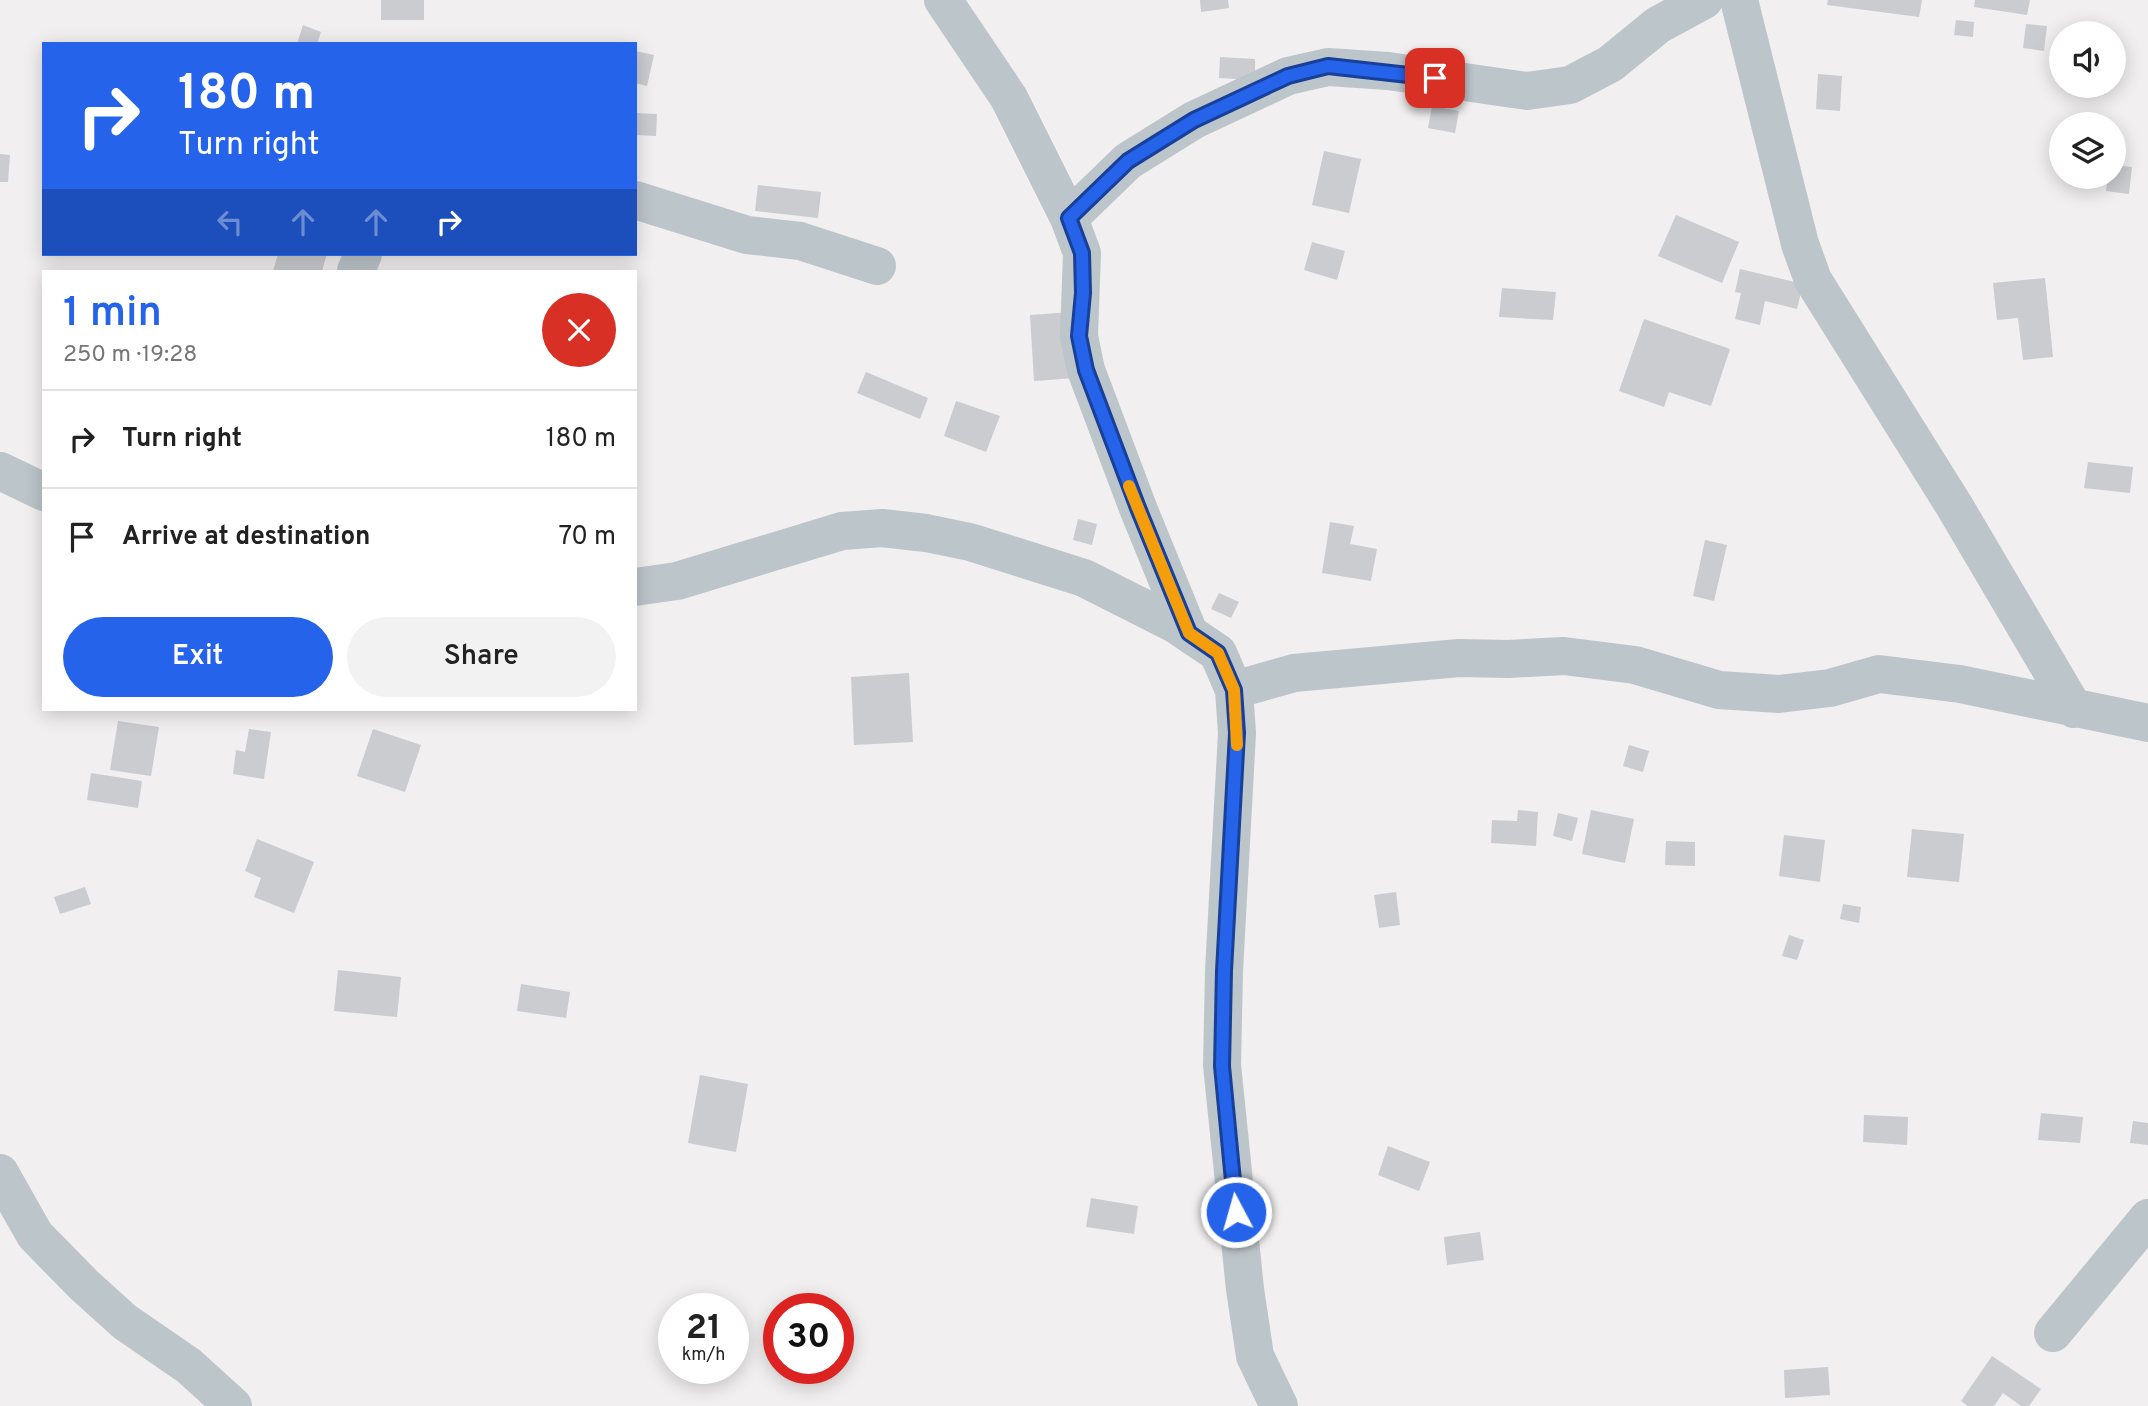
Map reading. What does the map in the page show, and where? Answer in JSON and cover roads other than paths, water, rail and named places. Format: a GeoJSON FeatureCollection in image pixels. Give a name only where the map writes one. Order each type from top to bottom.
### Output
{"type":"FeatureCollection","features":[{"type":"Feature","properties":{"kind":"street"},"geometry":{"type":"LineString","coordinates":[[943,0],[1009,98],[1069,218],[1082,253],[1083,293],[1079,336],[1086,370],[1189,633]]}},
{"type":"Feature","properties":{"kind":"street"},"geometry":{"type":"LineString","coordinates":[[1069,218],[1128,161],[1194,120],[1288,76],[1328,66],[1388,71],[1527,91],[1570,85],[1610,64],[1658,25],[1704,0]]}},
{"type":"Feature","properties":{"kind":"street"},"geometry":{"type":"LineString","coordinates":[[1739,0],[1800,244],[1813,280],[1955,507],[2074,709]]}},
{"type":"Feature","properties":{"kind":"street"},"geometry":{"type":"LineString","coordinates":[[637,201],[747,235],[800,241],[877,266]]}},
{"type":"Feature","properties":{"kind":"street"},"geometry":{"type":"LineString","coordinates":[[0,471],[42,491]]}},
{"type":"Feature","properties":{"kind":"street"},"geometry":{"type":"LineString","coordinates":[[637,587],[689,577],[842,531],[882,528],[926,533],[970,542],[1084,578],[1189,633],[1218,653],[1234,690],[1237,733],[1224,971],[1222,1066],[1245,1289],[1255,1356],[1279,1406]]}},
{"type":"Feature","properties":{"kind":"street"},"geometry":{"type":"LineString","coordinates":[[1234,690],[1294,673],[1459,658],[1564,656],[1635,666],[1719,690],[1780,694],[1830,688],[1879,674],[1960,684],[2148,723]]}},
{"type":"Feature","properties":{"kind":"street"},"geometry":{"type":"LineString","coordinates":[[0,1173],[35,1235],[84,1285],[125,1322],[189,1366],[233,1406]]}},
{"type":"Feature","properties":{"kind":"street"},"geometry":{"type":"LineString","coordinates":[[2053,1333],[2148,1218]]}}]}
